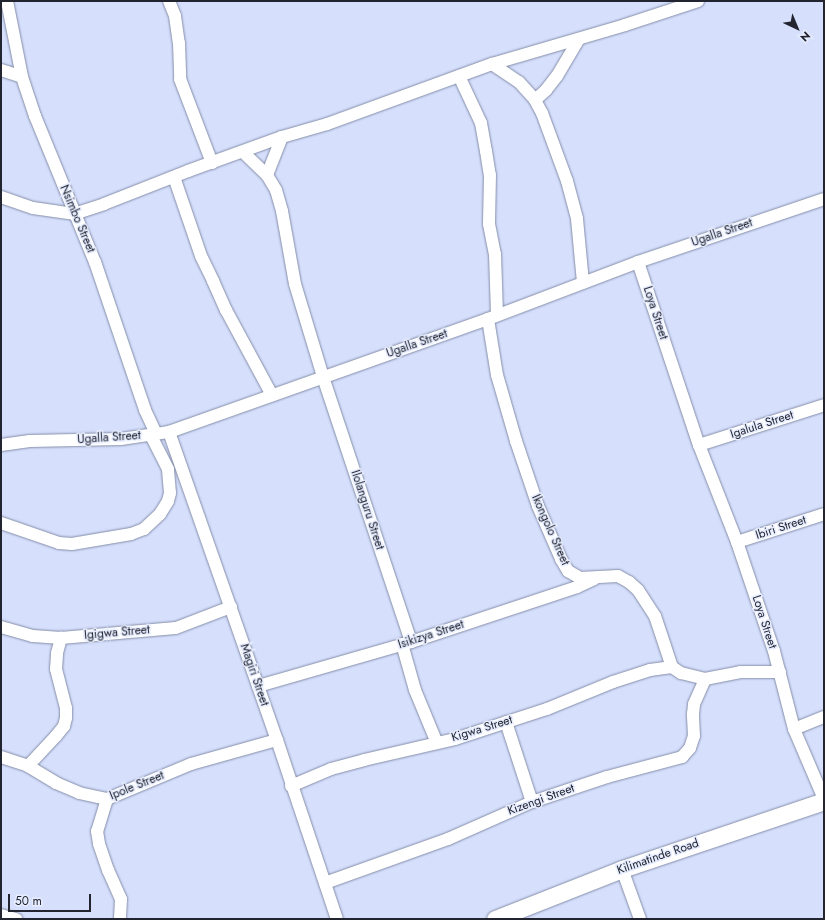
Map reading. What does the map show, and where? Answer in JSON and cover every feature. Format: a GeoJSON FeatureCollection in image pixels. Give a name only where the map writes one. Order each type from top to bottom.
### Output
{"type":"FeatureCollection","features":[{"type":"Feature","properties":{"kind":"main road","name":"Kilimatinde Road"},"geometry":{"type":"LineString","coordinates":[[495,919],[622,868],[824,800]]}},
{"type":"Feature","properties":{"kind":"street","name":"Nsimbo Street"},"geometry":{"type":"LineString","coordinates":[[1,524],[59,542],[72,544],[131,534],[144,529],[153,522],[168,501],[170,493],[168,469],[145,410],[95,262],[35,116],[22,77],[7,1]]}},
{"type":"Feature","properties":{"kind":"street"},"geometry":{"type":"LineString","coordinates":[[169,1],[174,16],[179,43],[180,79],[212,163]]}},
{"type":"Feature","properties":{"kind":"street"},"geometry":{"type":"LineString","coordinates":[[1,197],[33,208],[74,214],[282,137],[327,124],[492,64],[579,39],[698,1]]}},
{"type":"Feature","properties":{"kind":"street"},"geometry":{"type":"LineString","coordinates":[[535,100],[546,90],[557,76],[579,39]]}},
{"type":"Feature","properties":{"kind":"street"},"geometry":{"type":"LineString","coordinates":[[492,64],[519,82],[535,100],[554,143],[577,218],[583,283]]}},
{"type":"Feature","properties":{"kind":"street"},"geometry":{"type":"LineString","coordinates":[[1,70],[22,77]]}},
{"type":"Feature","properties":{"kind":"street","name":"Ikongolo Street"},"geometry":{"type":"LineString","coordinates":[[459,76],[482,123],[490,175],[489,224],[494,254],[492,317],[497,375],[516,441],[538,506],[561,560],[568,571],[580,578],[618,576],[638,590],[655,616],[672,667]]}},
{"type":"Feature","properties":{"kind":"street"},"geometry":{"type":"LineString","coordinates":[[243,152],[268,175],[282,137]]}},
{"type":"Feature","properties":{"kind":"street","name":"Ilolanguru Street"},"geometry":{"type":"LineString","coordinates":[[268,175],[276,190],[282,211],[295,284],[407,643],[415,690],[437,743]]}},
{"type":"Feature","properties":{"kind":"street"},"geometry":{"type":"LineString","coordinates":[[174,177],[210,275],[232,322],[272,396]]}},
{"type":"Feature","properties":{"kind":"street","name":"Ugalla Street"},"geometry":{"type":"LineString","coordinates":[[1,445],[30,441],[121,439],[169,432],[492,317],[638,262],[824,199]]}},
{"type":"Feature","properties":{"kind":"street","name":"Loya Street"},"geometry":{"type":"LineString","coordinates":[[638,262],[699,445],[737,542],[780,672],[794,729],[824,800]]}},
{"type":"Feature","properties":{"kind":"street","name":"Igalula Street"},"geometry":{"type":"LineString","coordinates":[[699,445],[824,404]]}},
{"type":"Feature","properties":{"kind":"street","name":"Magiri Street"},"geometry":{"type":"LineString","coordinates":[[169,432],[277,740],[291,786],[337,919]]}},
{"type":"Feature","properties":{"kind":"street","name":"Ibiri Street"},"geometry":{"type":"LineString","coordinates":[[737,542],[824,514]]}},
{"type":"Feature","properties":{"kind":"street"},"geometry":{"type":"LineString","coordinates":[[812,518],[824,521]]}},
{"type":"Feature","properties":{"kind":"street","name":"Isikizya Street"},"geometry":{"type":"LineString","coordinates":[[258,686],[407,643],[577,587],[602,576]]}},
{"type":"Feature","properties":{"kind":"street","name":"Igigwa Street"},"geometry":{"type":"LineString","coordinates":[[1,626],[33,636],[61,638],[176,628],[230,607]]}},
{"type":"Feature","properties":{"kind":"street"},"geometry":{"type":"LineString","coordinates":[[28,766],[64,726],[66,708],[56,669],[57,652],[61,638]]}},
{"type":"Feature","properties":{"kind":"street"},"geometry":{"type":"LineString","coordinates":[[672,667],[691,677],[705,679],[740,672],[780,672]]}},
{"type":"Feature","properties":{"kind":"street","name":"Kigwa Street"},"geometry":{"type":"LineString","coordinates":[[291,786],[331,769],[437,743],[547,709],[613,682],[650,670],[672,667]]}},
{"type":"Feature","properties":{"kind":"street","name":"Kizengi Street"},"geometry":{"type":"LineString","coordinates":[[325,883],[448,839],[532,802],[607,777],[682,757],[690,748],[694,736],[694,704],[705,679]]}},
{"type":"Feature","properties":{"kind":"street"},"geometry":{"type":"LineString","coordinates":[[794,729],[824,717]]}},
{"type":"Feature","properties":{"kind":"street"},"geometry":{"type":"LineString","coordinates":[[506,722],[532,802]]}},
{"type":"Feature","properties":{"kind":"street","name":"Ipole Street"},"geometry":{"type":"LineString","coordinates":[[1,757],[28,766],[56,783],[79,793],[107,799],[190,764],[277,740]]}},
{"type":"Feature","properties":{"kind":"street"},"geometry":{"type":"LineString","coordinates":[[107,799],[97,831],[108,870],[121,898],[120,919]]}},
{"type":"Feature","properties":{"kind":"street"},"geometry":{"type":"LineString","coordinates":[[622,868],[640,919]]}},
{"type":"Feature","properties":{"kind":"street"},"geometry":{"type":"LineString","coordinates":[[1,916],[16,919]]}}]}
